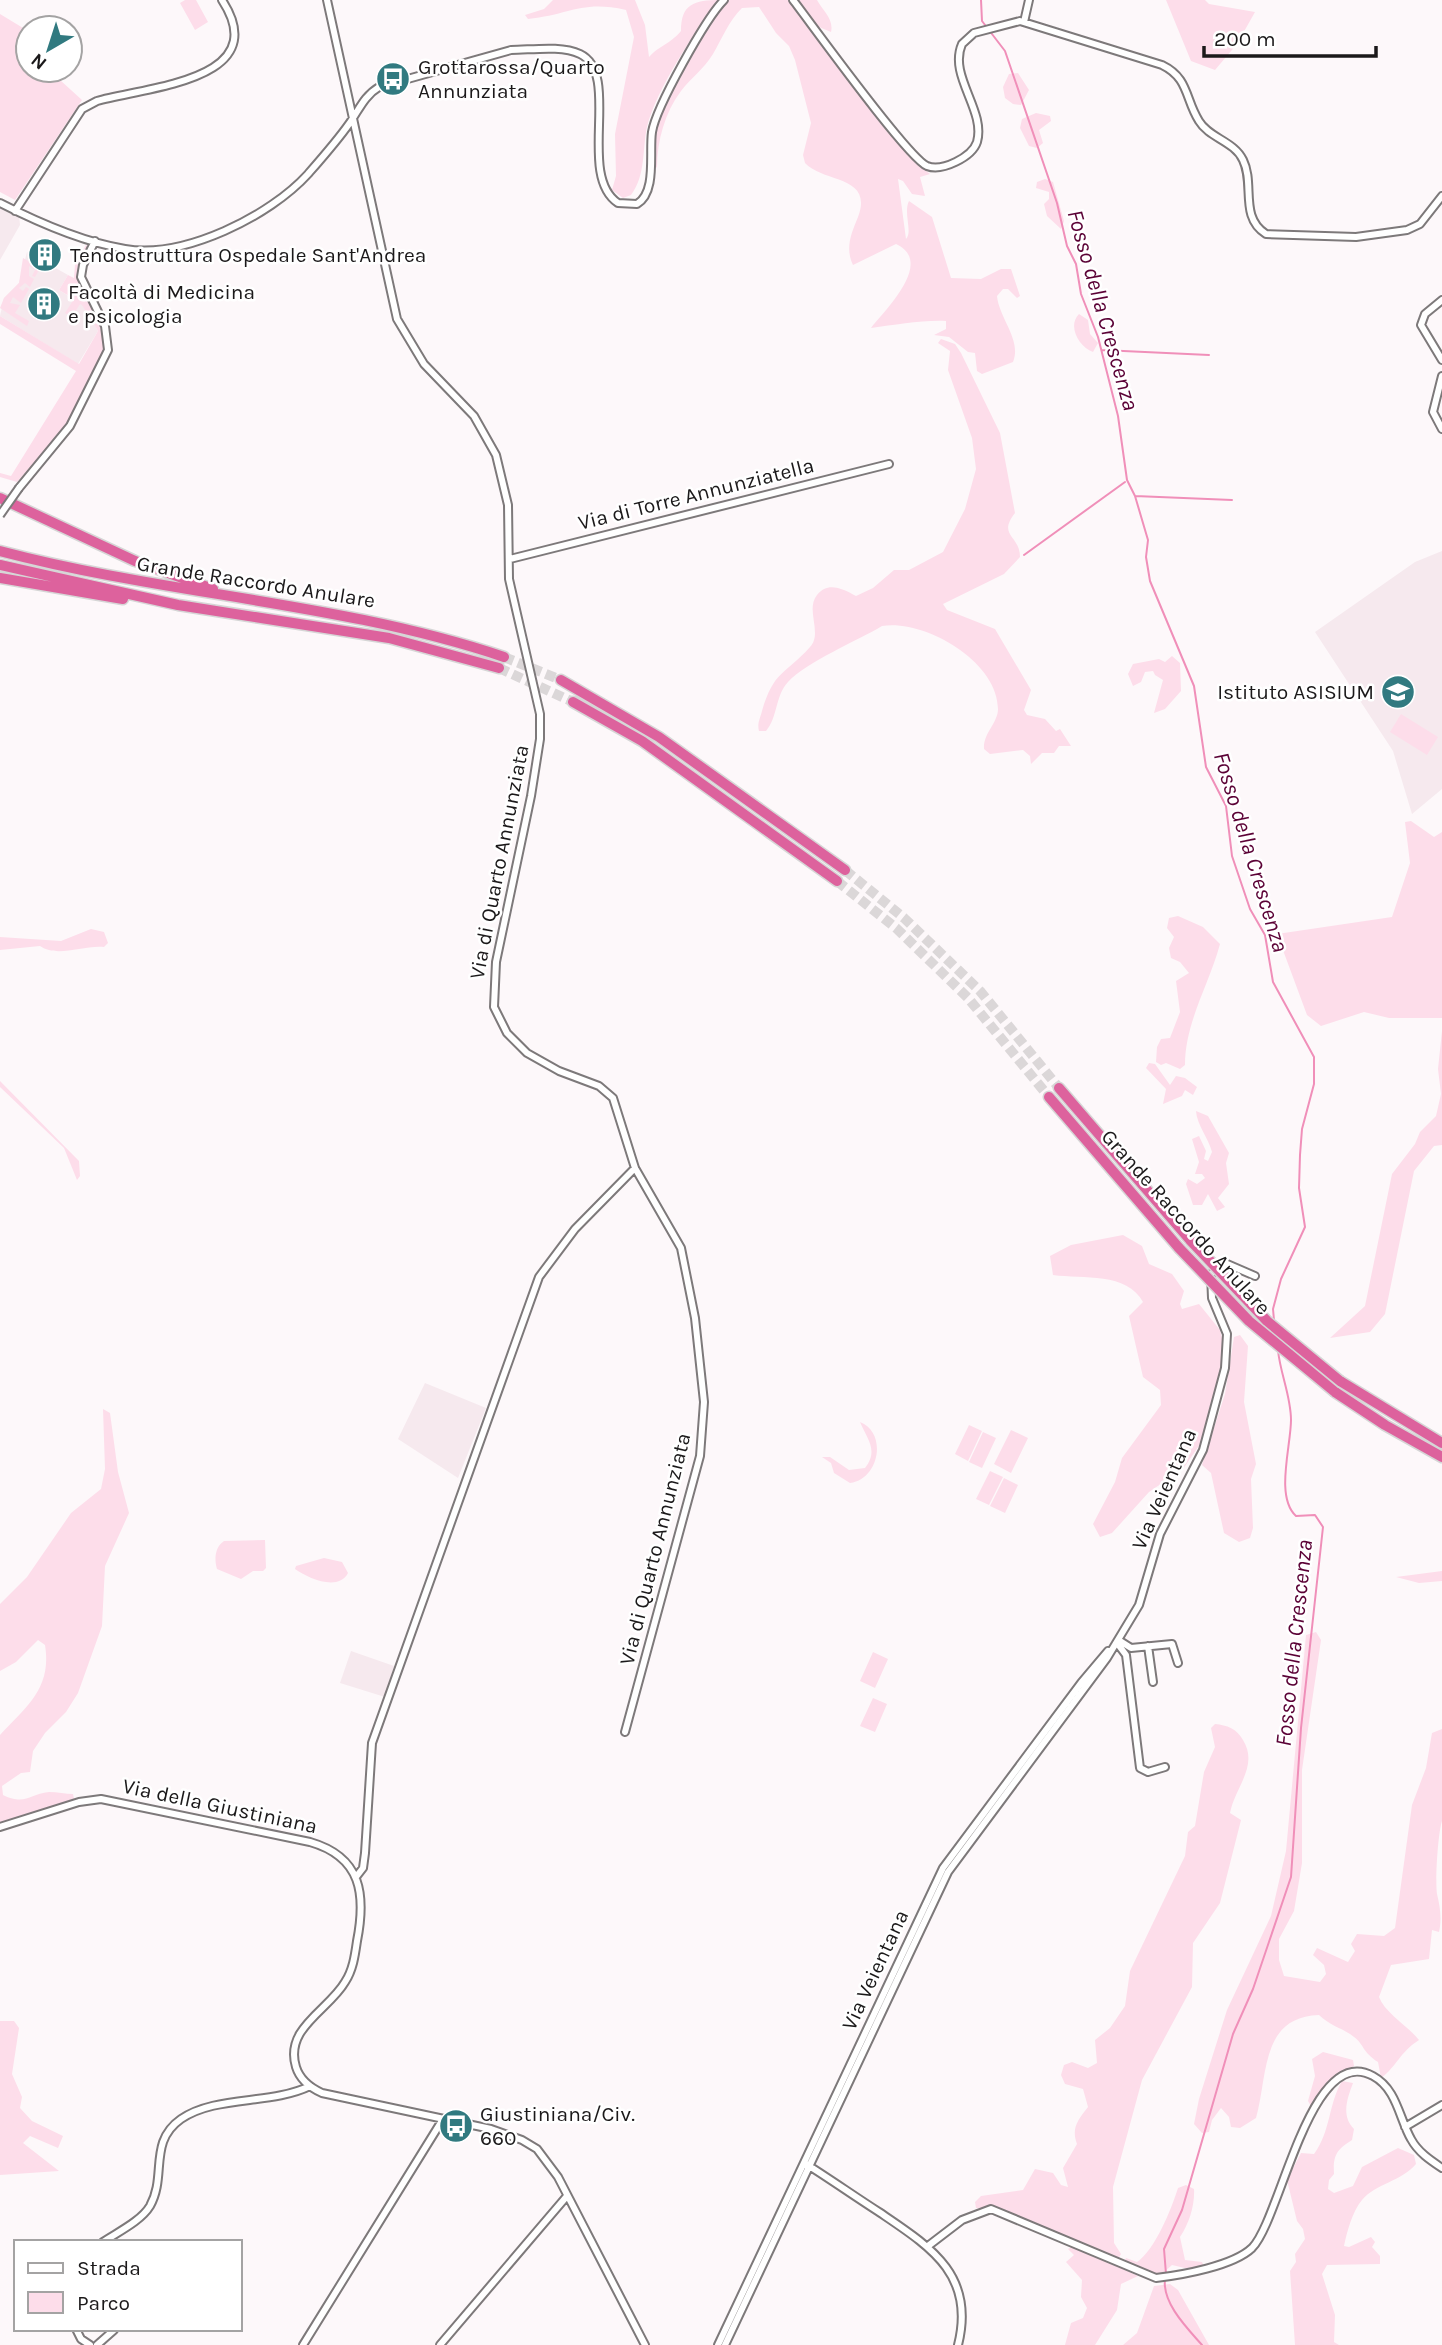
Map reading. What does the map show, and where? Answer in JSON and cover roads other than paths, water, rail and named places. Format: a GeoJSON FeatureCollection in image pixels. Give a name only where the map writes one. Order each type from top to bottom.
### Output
{"type":"FeatureCollection","features":[{"type":"Feature","properties":{"kind":"highway"},"geometry":{"type":"LineString","coordinates":[[0,498],[135,561],[199,585],[257,601]]}},
{"type":"Feature","properties":{"kind":"highway","name":"Grande Raccordo Anulare"},"geometry":{"type":"LineString","coordinates":[[0,551],[142,583],[370,620],[451,639],[504,657]]}},
{"type":"Feature","properties":{"kind":"highway","name":"Grande Raccordo Anulare"},"geometry":{"type":"LineString","coordinates":[[0,565],[178,605],[389,638],[499,668]]}},
{"type":"Feature","properties":{"kind":"highway"},"geometry":{"type":"LineString","coordinates":[[0,578],[111,598],[178,605]]}},
{"type":"Feature","properties":{"kind":"highway"},"geometry":{"type":"LineString","coordinates":[[561,680],[659,737],[845,870]]}},
{"type":"Feature","properties":{"kind":"highway"},"geometry":{"type":"LineString","coordinates":[[573,702],[642,741],[837,881]]}},
{"type":"Feature","properties":{"kind":"highway","name":"Grande Raccordo Anulare"},"geometry":{"type":"LineString","coordinates":[[1059,1088],[1191,1241],[1267,1321],[1340,1381],[1442,1443]]}},
{"type":"Feature","properties":{"kind":"highway","name":"Grande Raccordo Anulare"},"geometry":{"type":"LineString","coordinates":[[1049,1097],[1179,1248],[1249,1321],[1335,1392],[1379,1422],[1442,1457]]}},
{"type":"Feature","properties":{"kind":"street"},"geometry":{"type":"LineString","coordinates":[[15,211],[82,109],[97,101],[195,77],[223,62],[233,46],[235,31],[232,17],[222,0]]}},
{"type":"Feature","properties":{"kind":"street","name":"Via di Quarto Annunziata"},"geometry":{"type":"LineString","coordinates":[[327,0],[397,319],[424,364],[468,407],[489,441],[500,469],[508,505],[509,579],[532,671],[540,714],[540,739],[517,874],[496,962],[494,1007],[507,1032],[527,1053],[550,1067],[593,1083],[610,1094],[617,1106],[635,1168],[682,1253],[701,1355],[704,1426],[694,1481],[625,1732]]}},
{"type":"Feature","properties":{"kind":"street"},"geometry":{"type":"LineString","coordinates":[[0,203],[60,230],[127,250],[144,250],[218,234],[287,195],[354,117],[371,92],[389,83],[510,51],[573,52],[589,60],[597,78],[601,178],[605,192],[618,203],[637,204],[646,195],[649,185],[651,140],[655,117],[663,97],[712,15],[724,0]]}},
{"type":"Feature","properties":{"kind":"street"},"geometry":{"type":"LineString","coordinates":[[793,0],[915,155],[932,167],[964,157],[976,144],[977,127],[959,54],[964,41],[980,31],[1024,22],[1162,65],[1178,75],[1199,122],[1233,147],[1243,160],[1248,203],[1257,226],[1266,234],[1356,237],[1407,230],[1420,224],[1442,197]]}},
{"type":"Feature","properties":{"kind":"street"},"geometry":{"type":"LineString","coordinates":[[1024,22],[1029,0]]}},
{"type":"Feature","properties":{"kind":"street"},"geometry":{"type":"LineString","coordinates":[[0,515],[70,426],[108,350],[105,326],[81,277],[95,241]]}},
{"type":"Feature","properties":{"kind":"street"},"geometry":{"type":"LineString","coordinates":[[1442,300],[1425,314],[1422,325],[1442,360]]}},
{"type":"Feature","properties":{"kind":"street"},"geometry":{"type":"LineString","coordinates":[[1442,376],[1433,412],[1442,429]]}},
{"type":"Feature","properties":{"kind":"street","name":"Via di Torre Annunziatella"},"geometry":{"type":"LineString","coordinates":[[510,559],[889,464]]}},
{"type":"Feature","properties":{"kind":"street"},"geometry":{"type":"LineString","coordinates":[[635,1168],[575,1229],[539,1277],[372,1743],[366,1853],[363,1868],[356,1877],[362,1908],[350,1972],[338,1993],[303,2029],[295,2049],[297,2068],[310,2086],[332,2096],[491,2129],[530,2144],[547,2160],[645,2345]]}},
{"type":"Feature","properties":{"kind":"street","name":"Via Veientana"},"geometry":{"type":"LineString","coordinates":[[725,2345],[923,1917],[957,1858],[1118,1641],[1139,1605],[1160,1534],[1196,1467],[1215,1411],[1226,1363],[1228,1342],[1212,1298],[1211,1274],[1225,1263],[1239,1266],[1255,1276]]}},
{"type":"Feature","properties":{"kind":"street"},"geometry":{"type":"LineString","coordinates":[[1118,1641],[1131,1648],[1175,1646],[1178,1664]]}},
{"type":"Feature","properties":{"kind":"street"},"geometry":{"type":"LineString","coordinates":[[1118,1641],[1126,1655],[1143,1771],[1165,1768]]}},
{"type":"Feature","properties":{"kind":"street"},"geometry":{"type":"LineString","coordinates":[[1148,1646],[1153,1682]]}},
{"type":"Feature","properties":{"kind":"street","name":"Via della Giustiniana"},"geometry":{"type":"LineString","coordinates":[[0,1827],[79,1802],[110,1800],[168,1815],[314,1843],[338,1854],[356,1877]]}},
{"type":"Feature","properties":{"kind":"street"},"geometry":{"type":"LineString","coordinates":[[928,2246],[978,2211],[994,2209],[1156,2278],[1177,2276],[1241,2256],[1257,2242],[1268,2225],[1281,2180],[1324,2092],[1340,2076],[1358,2071],[1381,2082],[1388,2090],[1419,2151],[1442,2168]]}},
{"type":"Feature","properties":{"kind":"street"},"geometry":{"type":"LineString","coordinates":[[106,2240],[149,2208],[155,2191],[161,2143],[179,2121],[197,2110],[290,2094],[310,2086]]}},
{"type":"Feature","properties":{"kind":"street"},"geometry":{"type":"LineString","coordinates":[[1405,2127],[1442,2105]]}},
{"type":"Feature","properties":{"kind":"street"},"geometry":{"type":"LineString","coordinates":[[303,2345],[443,2119]]}},
{"type":"Feature","properties":{"kind":"street"},"geometry":{"type":"LineString","coordinates":[[807,2164],[928,2246],[945,2264],[958,2290],[961,2314],[958,2345]]}},
{"type":"Feature","properties":{"kind":"street","name":"Via Veientana"},"geometry":{"type":"LineString","coordinates":[[718,2345],[807,2164]]}},
{"type":"Feature","properties":{"kind":"street"},"geometry":{"type":"LineString","coordinates":[[440,2345],[567,2196]]}},
{"type":"Feature","properties":{"kind":"street"},"geometry":{"type":"LineString","coordinates":[[77,2331],[81,2339],[90,2345]]}},
{"type":"Feature","properties":{"kind":"street"},"geometry":{"type":"LineString","coordinates":[[97,2345],[112,2331]]}},
{"type":"Feature","properties":{"kind":"waterway","name":"Fosso della Crescenza"},"geometry":{"type":"LineString","coordinates":[[981,0],[982,21],[1005,51],[1057,203],[1067,246],[1076,264],[1081,294],[1098,337],[1118,416],[1127,480],[1135,496],[1148,540],[1146,557],[1150,581],[1194,686],[1206,767],[1226,806],[1232,856],[1250,909],[1265,935],[1273,982],[1314,1057],[1314,1084],[1302,1129],[1300,1155],[1299,1188],[1305,1227],[1281,1279],[1273,1309],[1274,1320]]}},
{"type":"Feature","properties":{"kind":"waterway"},"geometry":{"type":"LineString","coordinates":[[1102,350],[1209,355]]}},
{"type":"Feature","properties":{"kind":"waterway"},"geometry":{"type":"LineString","coordinates":[[1024,555],[1125,482]]}},
{"type":"Feature","properties":{"kind":"waterway"},"geometry":{"type":"LineString","coordinates":[[1135,496],[1232,500]]}},
{"type":"Feature","properties":{"kind":"waterway","name":"Fosso della Crescenza"},"geometry":{"type":"LineString","coordinates":[[1166,2274],[1164,2249],[1182,2210],[1233,2034],[1253,1989],[1291,1877],[1301,1728],[1323,1527],[1315,1515],[1296,1516],[1286,1497],[1291,1411],[1278,1350]]}},
{"type":"Feature","properties":{"kind":"waterway","name":"Fosso della Crescenza"},"geometry":{"type":"LineString","coordinates":[[1165,2279],[1171,2306],[1202,2345]]}},
{"type":"Feature","properties":{"kind":"tunnel"},"geometry":{"type":"LineString","coordinates":[[504,657],[561,680]]}},
{"type":"Feature","properties":{"kind":"tunnel"},"geometry":{"type":"LineString","coordinates":[[499,668],[573,702]]}},
{"type":"Feature","properties":{"kind":"tunnel"},"geometry":{"type":"LineString","coordinates":[[845,870],[904,918],[980,991],[1059,1088]]}},
{"type":"Feature","properties":{"kind":"tunnel"},"geometry":{"type":"LineString","coordinates":[[837,881],[896,928],[968,998],[1049,1097]]}},
{"type":"Feature","properties":{"kind":"place","name":"Grottarossa/Quarto Annunziata"},"geometry":{"type":"Point","coordinates":[393,79]}},
{"type":"Feature","properties":{"kind":"place","name":"Tendostruttura Ospedale Sant'Andrea"},"geometry":{"type":"Point","coordinates":[45,255]}},
{"type":"Feature","properties":{"kind":"place","name":"Facoltà di Medicina e psicologia"},"geometry":{"type":"Point","coordinates":[44,304]}},
{"type":"Feature","properties":{"kind":"place","name":"Istituto ASISIUM"},"geometry":{"type":"Point","coordinates":[1398,692]}},
{"type":"Feature","properties":{"kind":"place","name":"Giustiniana/Civ. 660"},"geometry":{"type":"Point","coordinates":[456,2126]}}]}
